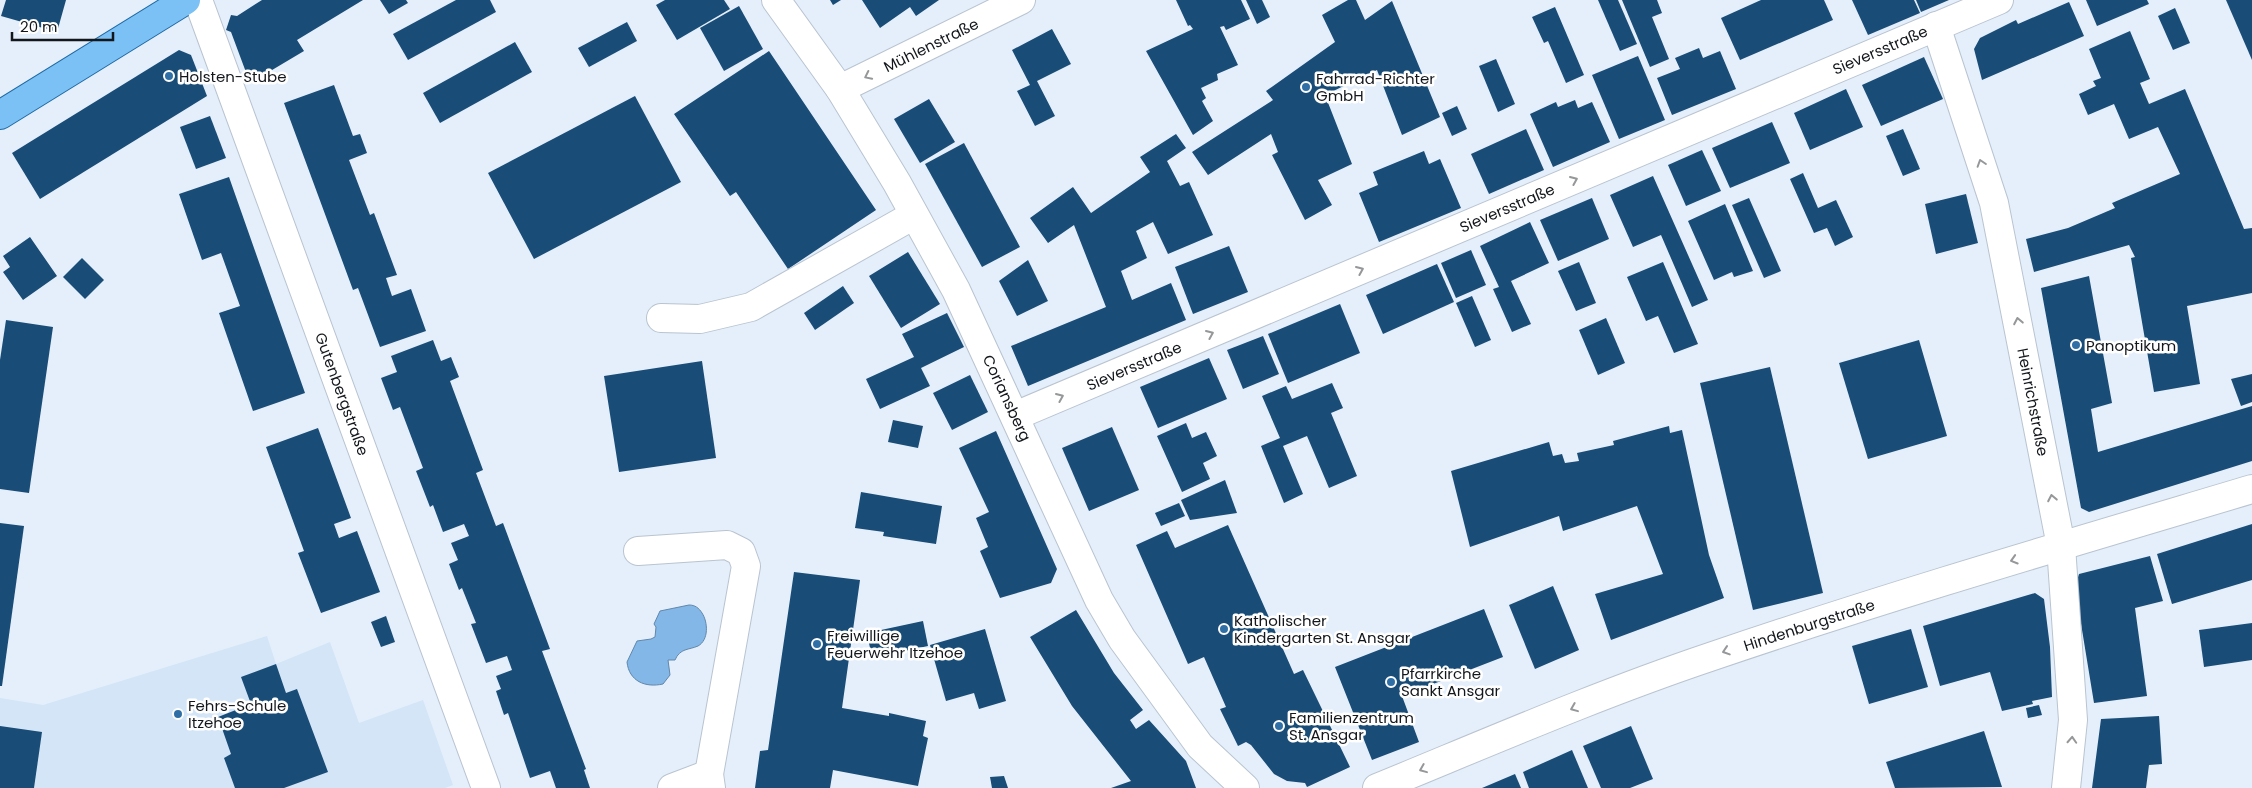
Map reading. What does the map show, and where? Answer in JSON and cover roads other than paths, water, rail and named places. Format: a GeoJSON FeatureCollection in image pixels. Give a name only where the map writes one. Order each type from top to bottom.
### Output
{"type":"FeatureCollection","features":[{"type":"Feature","properties":{"kind":"main road"},"geometry":{"type":"LineString","coordinates":[[0,115],[186,0]]}},
{"type":"Feature","properties":{"kind":"street","name":"Gutenbergstraße"},"geometry":{"type":"LineString","coordinates":[[198,0],[486,788]]}},
{"type":"Feature","properties":{"kind":"street","name":"Coriansberg"},"geometry":{"type":"LineString","coordinates":[[776,0],[840,89],[897,183],[956,290],[1016,416],[1099,600],[1122,639],[1200,746],[1245,788]]}},
{"type":"Feature","properties":{"kind":"street","name":"Mühlenstraße"},"geometry":{"type":"LineString","coordinates":[[840,89],[1021,0]]}},
{"type":"Feature","properties":{"kind":"street","name":"Sieversstraße"},"geometry":{"type":"LineString","coordinates":[[1016,416],[1999,0]]}},
{"type":"Feature","properties":{"kind":"street","name":"Heinrichstraße"},"geometry":{"type":"LineString","coordinates":[[1936,26],[1994,203],[2061,546],[2073,720],[2066,788]]}},
{"type":"Feature","properties":{"kind":"street"},"geometry":{"type":"LineString","coordinates":[[661,318],[700,318],[751,308],[914,215]]}},
{"type":"Feature","properties":{"kind":"street","name":"Hindenburgstraße"},"geometry":{"type":"LineString","coordinates":[[1377,788],[1613,692],[1708,657],[2061,546],[2252,489]]}},
{"type":"Feature","properties":{"kind":"street"},"geometry":{"type":"LineString","coordinates":[[638,551],[727,545],[741,552],[746,566],[710,781],[672,788]]}},
{"type":"Feature","properties":{"kind":"water"},"geometry":{"type":"Polygon","coordinates":[[[689,605],[698,608],[704,617],[706,635],[704,640],[698,646],[679,653],[675,660],[668,660],[670,675],[663,684],[650,685],[639,682],[628,669],[627,662],[637,641],[655,637],[656,627],[654,624],[660,611],[689,605]]]}},
{"type":"Feature","properties":{"kind":"place","name":"Holsten-Stube"},"geometry":{"type":"Point","coordinates":[169,76]}},
{"type":"Feature","properties":{"kind":"place","name":"Fahrrad-Richter GmbH"},"geometry":{"type":"Point","coordinates":[1306,87]}},
{"type":"Feature","properties":{"kind":"place","name":"Panoptikum"},"geometry":{"type":"Point","coordinates":[2076,345]}},
{"type":"Feature","properties":{"kind":"place","name":"Katholischer Kindergarten St. Ansgar"},"geometry":{"type":"Point","coordinates":[1224,629]}},
{"type":"Feature","properties":{"kind":"place","name":"Freiwillige Feuerwehr Itzehoe"},"geometry":{"type":"Point","coordinates":[817,644]}},
{"type":"Feature","properties":{"kind":"place","name":"Pfarrkirche Sankt Ansgar"},"geometry":{"type":"Point","coordinates":[1391,682]}},
{"type":"Feature","properties":{"kind":"place","name":"Fehrs-Schule Itzehoe"},"geometry":{"type":"Point","coordinates":[178,714]}},
{"type":"Feature","properties":{"kind":"place","name":"Familienzentrum St. Ansgar"},"geometry":{"type":"Point","coordinates":[1279,726]}}]}
